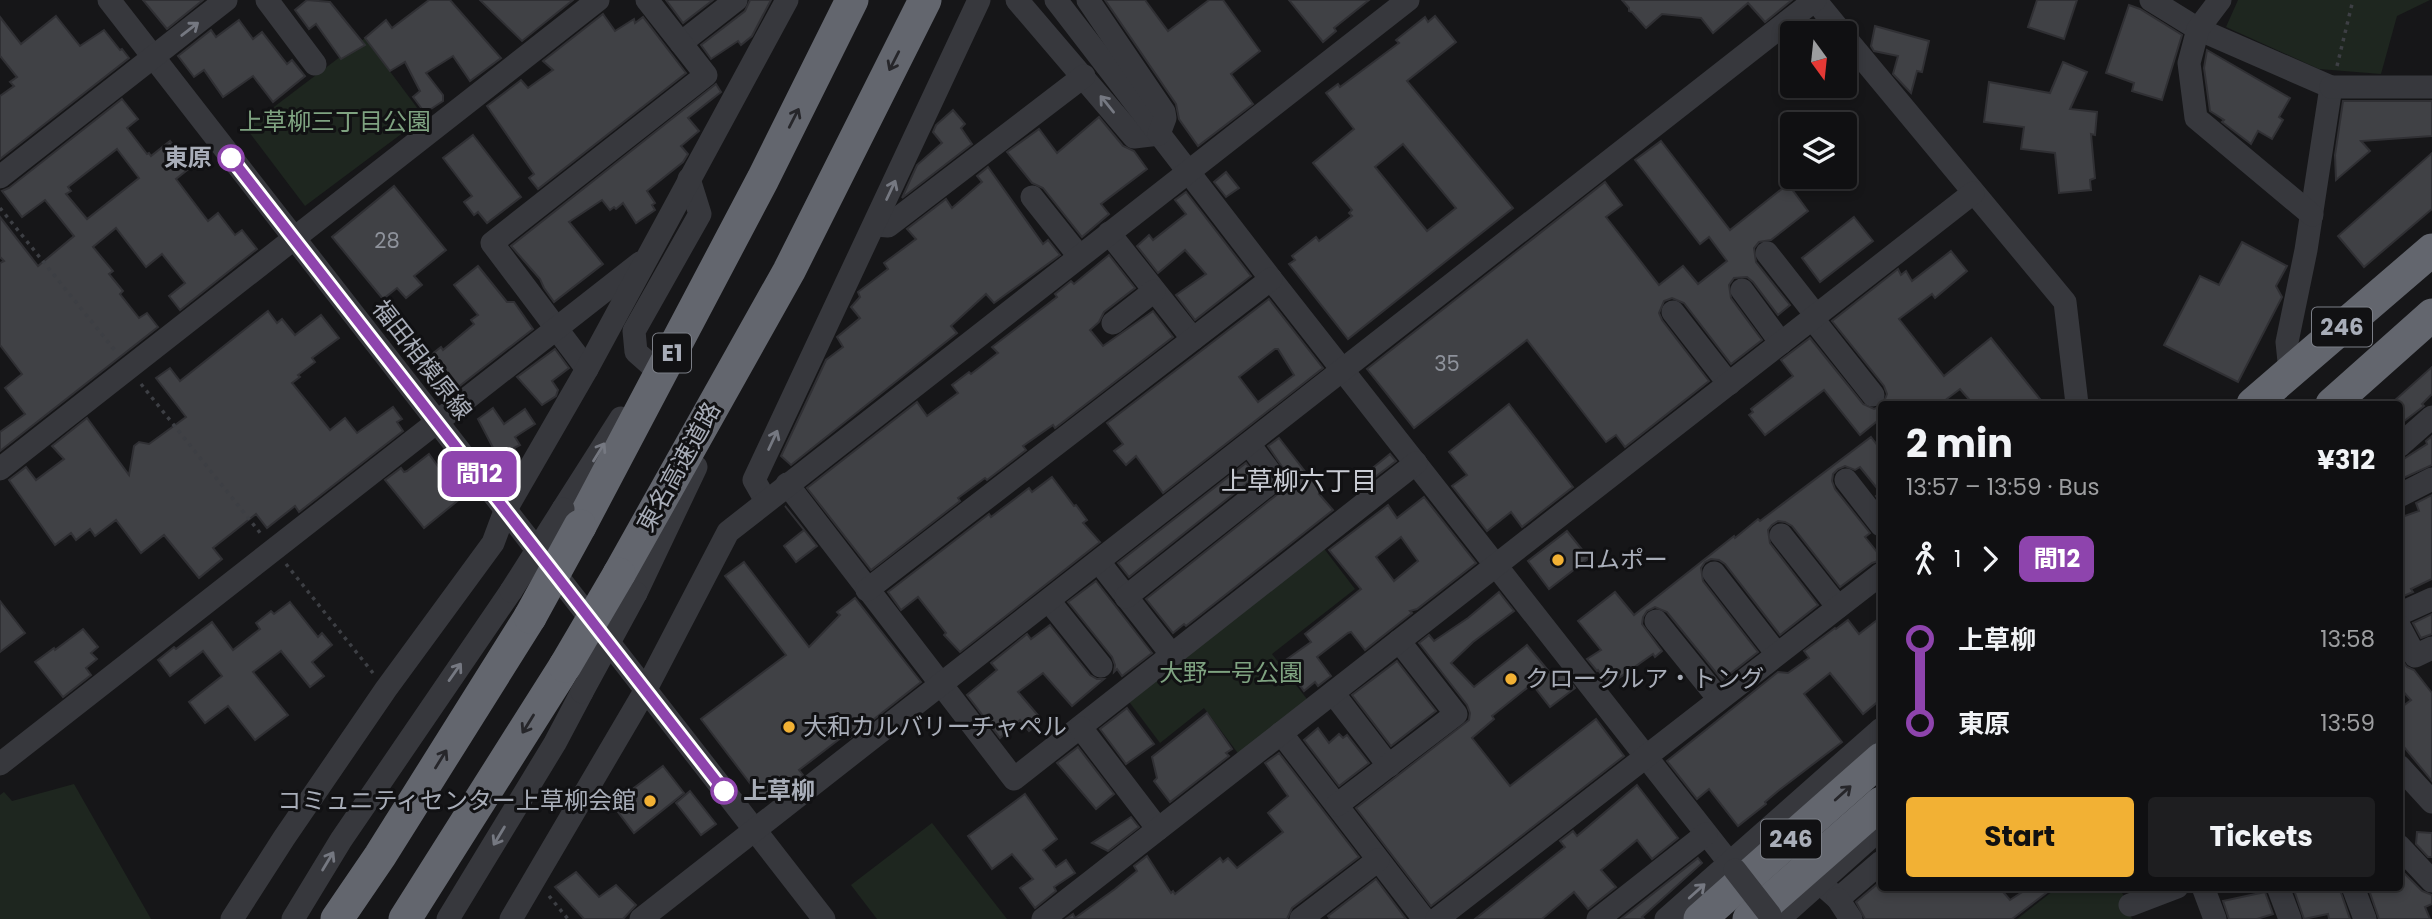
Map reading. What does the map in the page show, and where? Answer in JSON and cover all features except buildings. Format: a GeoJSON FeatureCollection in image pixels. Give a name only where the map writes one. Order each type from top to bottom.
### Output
{"type":"FeatureCollection","features":[{"type":"Feature","properties":{"kind":"highway","name":"E1"},"geometry":{"type":"LineString","coordinates":[[337,919],[380,856],[520,604],[763,179],[852,0]]}},
{"type":"Feature","properties":{"kind":"highway","name":"東名高速道路"},"geometry":{"type":"LineString","coordinates":[[405,919],[574,679],[628,583],[925,0]]}},
{"type":"Feature","properties":{"kind":"highway","name":"246"},"geometry":{"type":"LineString","coordinates":[[2256,401],[2432,250]]}},
{"type":"Feature","properties":{"kind":"highway","name":"246"},"geometry":{"type":"LineString","coordinates":[[2286,401],[2432,274]]}},
{"type":"Feature","properties":{"kind":"highway","name":"246"},"geometry":{"type":"LineString","coordinates":[[2335,401],[2432,314]]}},
{"type":"Feature","properties":{"kind":"highway","name":"246"},"geometry":{"type":"LineString","coordinates":[[2360,401],[2432,336]]}},
{"type":"Feature","properties":{"kind":"highway","name":"246"},"geometry":{"type":"LineString","coordinates":[[1700,919],[1878,762]]}},
{"type":"Feature","properties":{"kind":"highway","name":"246"},"geometry":{"type":"LineString","coordinates":[[1768,918],[1878,806]]}},
{"type":"Feature","properties":{"kind":"street","name":"福田相模原線"},"geometry":{"type":"LineString","coordinates":[[109,0],[824,919]]}},
{"type":"Feature","properties":{"kind":"street"},"geometry":{"type":"LineString","coordinates":[[0,177],[226,0]]}},
{"type":"Feature","properties":{"kind":"street"},"geometry":{"type":"LineString","coordinates":[[267,0],[315,64]]}},
{"type":"Feature","properties":{"kind":"street"},"geometry":{"type":"LineString","coordinates":[[0,469],[598,0]]}},
{"type":"Feature","properties":{"kind":"street"},"geometry":{"type":"LineString","coordinates":[[587,369],[492,243],[706,75],[647,0]]}},
{"type":"Feature","properties":{"kind":"street"},"geometry":{"type":"LineString","coordinates":[[681,43],[736,0]]}},
{"type":"Feature","properties":{"kind":"street"},"geometry":{"type":"LineString","coordinates":[[232,919],[386,689],[492,543],[505,511],[587,369],[787,0]]}},
{"type":"Feature","properties":{"kind":"street"},"geometry":{"type":"LineString","coordinates":[[766,500],[754,480],[979,0]]}},
{"type":"Feature","properties":{"kind":"street"},"geometry":{"type":"LineString","coordinates":[[1017,0],[1134,137],[1159,134]]}},
{"type":"Feature","properties":{"kind":"street"},"geometry":{"type":"LineString","coordinates":[[1056,0],[1732,867],[1768,918],[1820,883],[1878,831]]}},
{"type":"Feature","properties":{"kind":"street"},"geometry":{"type":"LineString","coordinates":[[1088,0],[1164,112],[1165,118],[1159,134]]}},
{"type":"Feature","properties":{"kind":"street"},"geometry":{"type":"LineString","coordinates":[[511,919],[645,691],[728,532],[1408,0]]}},
{"type":"Feature","properties":{"kind":"street"},"geometry":{"type":"LineString","coordinates":[[641,919],[1815,0],[1832,21]]}},
{"type":"Feature","properties":{"kind":"street"},"geometry":{"type":"LineString","coordinates":[[2151,0],[2198,29],[2331,87],[2432,87]]}},
{"type":"Feature","properties":{"kind":"street"},"geometry":{"type":"LineString","coordinates":[[2220,0],[2198,29],[2189,62],[2196,118],[2312,215]]}},
{"type":"Feature","properties":{"kind":"street"},"geometry":{"type":"LineString","coordinates":[[1857,51],[2065,302],[2077,401]]}},
{"type":"Feature","properties":{"kind":"street"},"geometry":{"type":"LineString","coordinates":[[874,225],[888,226],[1084,76]]}},
{"type":"Feature","properties":{"kind":"street"},"geometry":{"type":"LineString","coordinates":[[2291,371],[2287,342],[2312,215],[2331,87]]}},
{"type":"Feature","properties":{"kind":"street"},"geometry":{"type":"LineString","coordinates":[[653,367],[636,352],[634,331],[700,214],[690,179]]}},
{"type":"Feature","properties":{"kind":"street"},"geometry":{"type":"LineString","coordinates":[[572,517],[653,367],[763,179]]}},
{"type":"Feature","properties":{"kind":"street"},"geometry":{"type":"LineString","coordinates":[[1043,919],[1973,193]]}},
{"type":"Feature","properties":{"kind":"street"},"geometry":{"type":"LineString","coordinates":[[1032,197],[1079,256]]}},
{"type":"Feature","properties":{"kind":"street"},"geometry":{"type":"LineString","coordinates":[[1109,233],[1193,339]]}},
{"type":"Feature","properties":{"kind":"street"},"geometry":{"type":"LineString","coordinates":[[1767,253],[1874,395]]}},
{"type":"Feature","properties":{"kind":"street"},"geometry":{"type":"LineString","coordinates":[[0,764],[648,256]]}},
{"type":"Feature","properties":{"kind":"street"},"geometry":{"type":"LineString","coordinates":[[867,590],[1271,279]]}},
{"type":"Feature","properties":{"kind":"street"},"geometry":{"type":"LineString","coordinates":[[1742,290],[1781,343]]}},
{"type":"Feature","properties":{"kind":"street"},"geometry":{"type":"LineString","coordinates":[[1113,323],[1154,291]]}},
{"type":"Feature","properties":{"kind":"street"},"geometry":{"type":"LineString","coordinates":[[1673,312],[1729,383]]}},
{"type":"Feature","properties":{"kind":"street"},"geometry":{"type":"LineString","coordinates":[[2403,442],[2432,417]]}},
{"type":"Feature","properties":{"kind":"street"},"geometry":{"type":"LineString","coordinates":[[1126,597],[1275,479],[1250,444]]}},
{"type":"Feature","properties":{"kind":"street"},"geometry":{"type":"LineString","coordinates":[[787,484],[1014,779],[1416,463]]}},
{"type":"Feature","properties":{"kind":"street"},"geometry":{"type":"LineString","coordinates":[[2403,494],[2432,479]]}},
{"type":"Feature","properties":{"kind":"street"},"geometry":{"type":"LineString","coordinates":[[1846,480],[1878,521]]}},
{"type":"Feature","properties":{"kind":"street"},"geometry":{"type":"LineString","coordinates":[[1781,536],[1839,607]]}},
{"type":"Feature","properties":{"kind":"street"},"geometry":{"type":"LineString","coordinates":[[1099,562],[1172,655]]}},
{"type":"Feature","properties":{"kind":"street"},"geometry":{"type":"LineString","coordinates":[[1714,573],[1777,654]]}},
{"type":"Feature","properties":{"kind":"street"},"geometry":{"type":"LineString","coordinates":[[1437,919],[1878,576]]}},
{"type":"Feature","properties":{"kind":"street"},"geometry":{"type":"LineString","coordinates":[[2403,612],[2432,598]]}},
{"type":"Feature","properties":{"kind":"street"},"geometry":{"type":"LineString","coordinates":[[1049,601],[1101,666]]}},
{"type":"Feature","properties":{"kind":"street"},"geometry":{"type":"LineString","coordinates":[[293,919],[341,840],[520,604]]}},
{"type":"Feature","properties":{"kind":"street"},"geometry":{"type":"LineString","coordinates":[[1656,621],[1719,699]]}},
{"type":"Feature","properties":{"kind":"street"},"geometry":{"type":"LineString","coordinates":[[2403,633],[2416,656],[2432,648]]}},
{"type":"Feature","properties":{"kind":"street"},"geometry":{"type":"LineString","coordinates":[[1337,806],[1456,714],[1399,641]]}},
{"type":"Feature","properties":{"kind":"street"},"geometry":{"type":"LineString","coordinates":[[448,919],[555,743],[574,679]]}},
{"type":"Feature","properties":{"kind":"street"},"geometry":{"type":"LineString","coordinates":[[1333,692],[1389,766]]}},
{"type":"Feature","properties":{"kind":"street"},"geometry":{"type":"LineString","coordinates":[[1081,728],[1158,829]]}},
{"type":"Feature","properties":{"kind":"street"},"geometry":{"type":"LineString","coordinates":[[1666,919],[1732,867],[1878,732]]}},
{"type":"Feature","properties":{"kind":"street"},"geometry":{"type":"LineString","coordinates":[[1281,733],[1424,919]]}},
{"type":"Feature","properties":{"kind":"street"},"geometry":{"type":"LineString","coordinates":[[2403,770],[2432,802]]}},
{"type":"Feature","properties":{"kind":"street"},"geometry":{"type":"LineString","coordinates":[[1598,919],[1706,834]]}},
{"type":"Feature","properties":{"kind":"street"},"geometry":{"type":"LineString","coordinates":[[2403,850],[2432,881]]}},
{"type":"Feature","properties":{"kind":"street"},"geometry":{"type":"LineString","coordinates":[[1301,919],[1378,860]]}},
{"type":"Feature","properties":{"kind":"street"},"geometry":{"type":"LineString","coordinates":[[1838,899],[1878,865]]}},
{"type":"Feature","properties":{"kind":"street"},"geometry":{"type":"LineString","coordinates":[[1820,883],[1838,899],[1851,919]]}},
{"type":"Feature","properties":{"kind":"street"},"geometry":{"type":"LineString","coordinates":[[2129,904],[2166,891]]}},
{"type":"Feature","properties":{"kind":"street"},"geometry":{"type":"LineString","coordinates":[[2204,891],[2215,919]]}},
{"type":"Feature","properties":{"kind":"street"},"geometry":{"type":"LineString","coordinates":[[2280,891],[2290,919]]}},
{"type":"Feature","properties":{"kind":"street"},"geometry":{"type":"LineString","coordinates":[[2354,891],[2365,919]]}},
{"type":"Feature","properties":{"kind":"path"},"geometry":{"type":"LineString","coordinates":[[2331,87],[2353,0]]}},
{"type":"Feature","properties":{"kind":"path"},"geometry":{"type":"LineString","coordinates":[[0,208],[378,679]]}},
{"type":"Feature","properties":{"kind":"path"},"geometry":{"type":"LineString","coordinates":[[536,879],[568,919]]}},
{"type":"Feature","properties":{"kind":"green space"},"geometry":{"type":"Polygon","coordinates":[[[2238,0],[2430,0],[2397,16],[2381,74],[2319,69],[2226,27],[2238,0]]]}},
{"type":"Feature","properties":{"kind":"green space","name":"上草柳三丁目公園"},"geometry":{"type":"Polygon","coordinates":[[[365,38],[424,117],[305,206],[246,128],[365,38]]]}},
{"type":"Feature","properties":{"kind":"green space","name":"大野一号公園"},"geometry":{"type":"Polygon","coordinates":[[[1322,546],[1355,589],[1272,654],[1310,703],[1240,756],[1204,708],[1160,743],[1127,699],[1322,546]]]}},
{"type":"Feature","properties":{"kind":"green space"},"geometry":{"type":"Polygon","coordinates":[[[74,784],[151,919],[0,919],[0,795],[4,792],[12,801],[74,784]]]}},
{"type":"Feature","properties":{"kind":"green space"},"geometry":{"type":"Polygon","coordinates":[[[932,823],[1007,919],[877,919],[851,885],[932,823]]]}},
{"type":"Feature","properties":{"kind":"green space"},"geometry":{"type":"Polygon","coordinates":[[[2053,891],[2122,891],[2132,919],[2017,919],[2053,891]]]}},
{"type":"Feature","properties":{"kind":"bus line","name":"間12"},"geometry":{"type":"LineString","coordinates":[[231,158],[724,791]]}},
{"type":"Feature","properties":{"kind":"place","name":"東原"},"geometry":{"type":"Point","coordinates":[231,158]}},
{"type":"Feature","properties":{"kind":"place","name":"ロムポー"},"geometry":{"type":"Point","coordinates":[1558,560]}},
{"type":"Feature","properties":{"kind":"place","name":"クロークルア・トング"},"geometry":{"type":"Point","coordinates":[1511,679]}},
{"type":"Feature","properties":{"kind":"place","name":"大和カルバリーチャペル"},"geometry":{"type":"Point","coordinates":[789,727]}},
{"type":"Feature","properties":{"kind":"place","name":"上草柳"},"geometry":{"type":"Point","coordinates":[724,791]}},
{"type":"Feature","properties":{"kind":"place","name":"コミュニティセンター上草柳会館"},"geometry":{"type":"Point","coordinates":[650,801]}},
{"type":"Feature","properties":{"kind":"district","name":"上草柳六丁目"},"geometry":{"type":"Point","coordinates":[1299,481]}}]}
